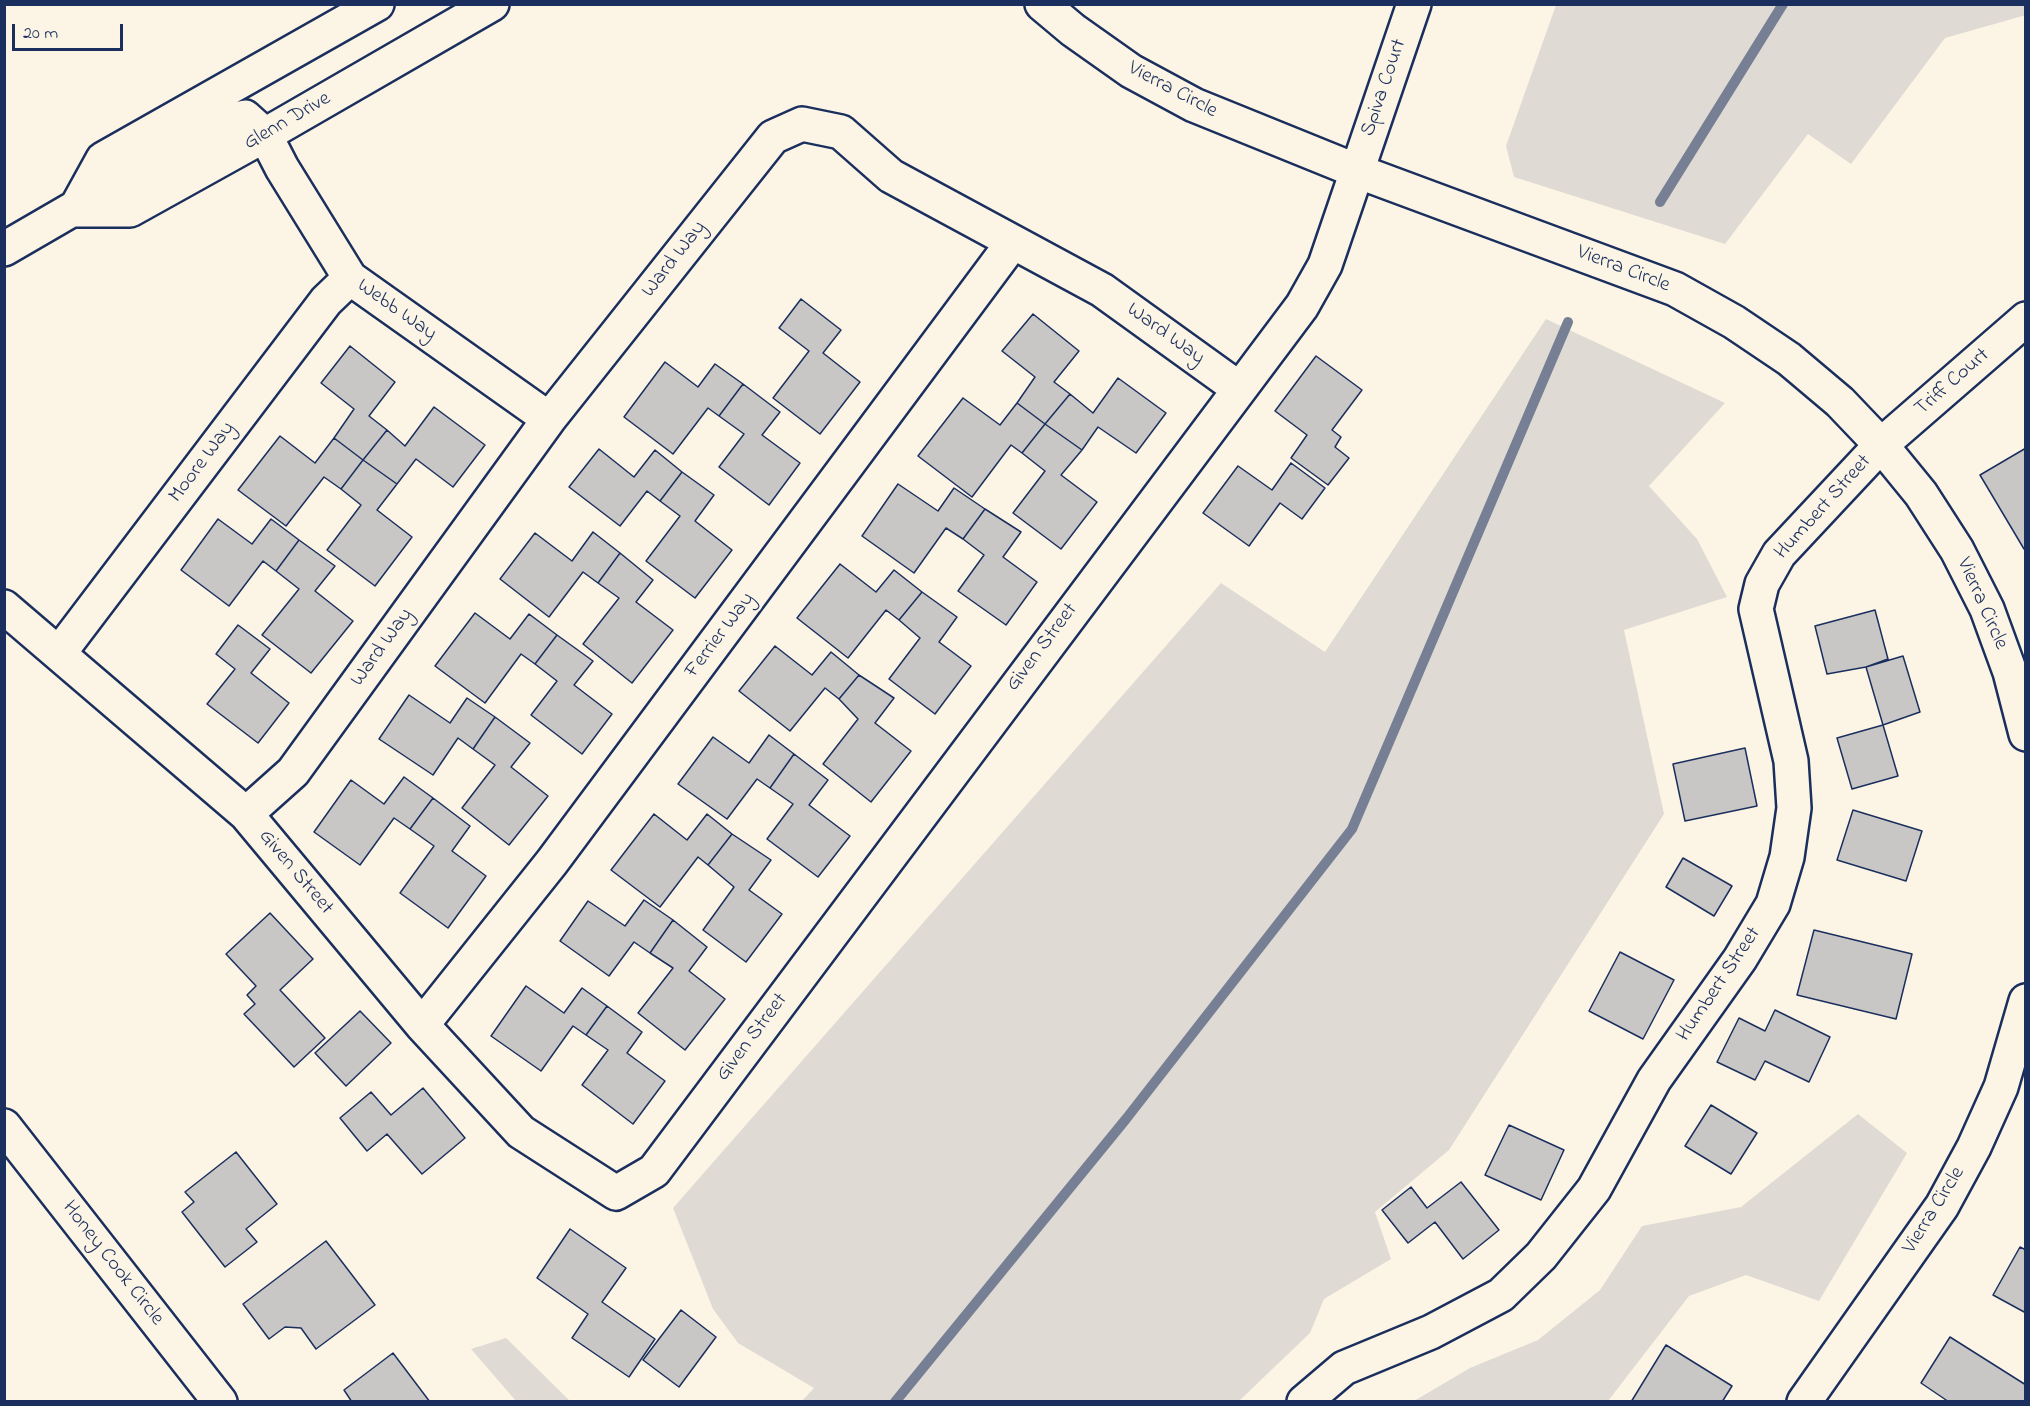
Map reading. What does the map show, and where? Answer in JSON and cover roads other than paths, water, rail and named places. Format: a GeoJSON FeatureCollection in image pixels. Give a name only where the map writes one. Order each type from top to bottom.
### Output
{"type":"FeatureCollection","features":[{"type":"Feature","properties":{"kind":"street"},"geometry":{"type":"LineString","coordinates":[[75,210],[103,159],[377,4]]}},
{"type":"Feature","properties":{"kind":"street","name":"Glenn Drive"},"geometry":{"type":"LineString","coordinates":[[266,135],[492,4]]}},
{"type":"Feature","properties":{"kind":"street","name":"Vierra Circle"},"geometry":{"type":"LineString","coordinates":[[1042,4],[1073,30],[1131,71],[1194,105],[1357,171],[1676,290],[1734,322],[1790,359],[1840,402],[1881,445],[1921,494],[1957,550],[1982,599],[2010,672],[2025,734]]}},
{"type":"Feature","properties":{"kind":"street","name":"Spiva Court"},"geometry":{"type":"LineString","coordinates":[[1357,171],[1414,4]]}},
{"type":"Feature","properties":{"kind":"street"},"geometry":{"type":"LineString","coordinates":[[4,249],[75,210],[223,122],[245,117],[266,135]]}},
{"type":"Feature","properties":{"kind":"street","name":"Ward Way"},"geometry":{"type":"LineString","coordinates":[[246,814],[293,772],[549,419],[773,137],[802,124],[841,132],[891,176],[1102,290],[1238,388]]}},
{"type":"Feature","properties":{"kind":"street","name":"Webb Way"},"geometry":{"type":"LineString","coordinates":[[266,135],[282,168],[350,278],[549,419]]}},
{"type":"Feature","properties":{"kind":"street","name":"Given Street"},"geometry":{"type":"LineString","coordinates":[[4,607],[60,652],[246,814],[422,1025],[522,1132],[616,1193],[654,1171],[1238,388],[1302,306],[1325,265],[1357,171]]}},
{"type":"Feature","properties":{"kind":"street","name":"Ferrier Way"},"geometry":{"type":"LineString","coordinates":[[422,1025],[552,862],[1013,242]]}},
{"type":"Feature","properties":{"kind":"street","name":"Moore Way"},"geometry":{"type":"LineString","coordinates":[[60,652],[326,301],[350,278]]}},
{"type":"Feature","properties":{"kind":"street","name":"Triff Court"},"geometry":{"type":"LineString","coordinates":[[1881,445],[2025,320]]}},
{"type":"Feature","properties":{"kind":"street","name":"Humbert Street"},"geometry":{"type":"LineString","coordinates":[[1304,1401],[1344,1368],[1431,1332],[1501,1295],[1541,1256],[1594,1189],[1654,1080],[1740,959],[1773,904],[1786,856],[1794,808],[1791,761],[1756,609],[1762,584],[1779,554],[1881,445]]}},
{"type":"Feature","properties":{"kind":"street","name":"Vierra Circle"},"geometry":{"type":"LineString","coordinates":[[1804,1401],[1942,1206],[1974,1147],[2001,1087],[2025,1001]]}},
{"type":"Feature","properties":{"kind":"street","name":"Honey Cook Circle"},"geometry":{"type":"LineString","coordinates":[[4,1125],[220,1401]]}},
{"type":"Feature","properties":{"kind":"waterway"},"geometry":{"type":"LineString","coordinates":[[1660,202],[1783,4]]}},
{"type":"Feature","properties":{"kind":"waterway"},"geometry":{"type":"LineString","coordinates":[[895,1402],[1126,1119],[1352,829],[1568,322]]}}]}
